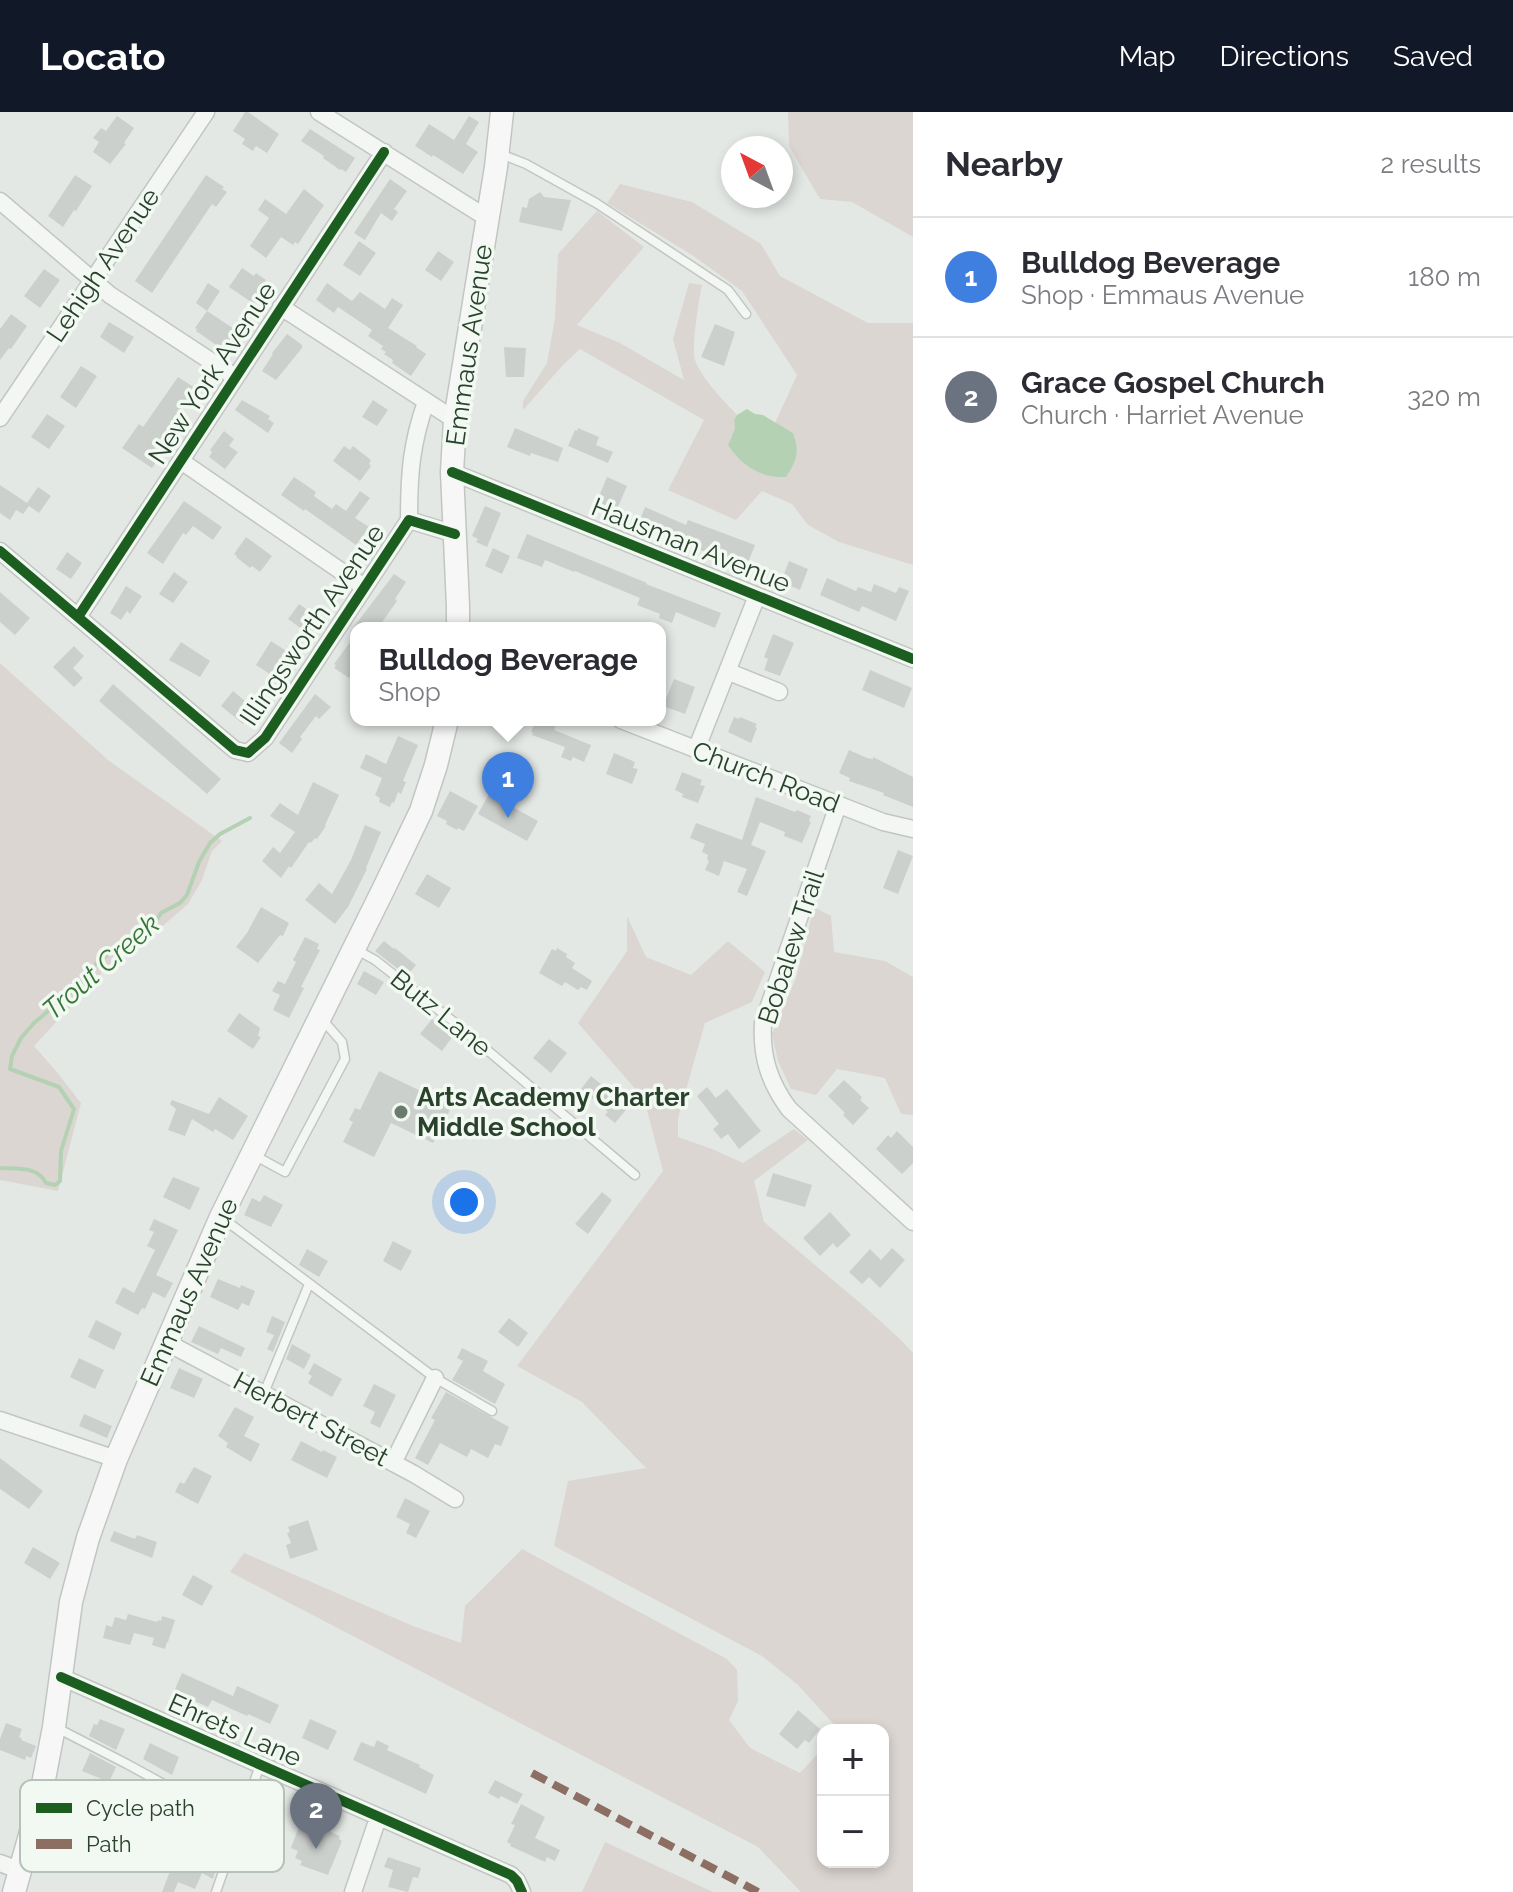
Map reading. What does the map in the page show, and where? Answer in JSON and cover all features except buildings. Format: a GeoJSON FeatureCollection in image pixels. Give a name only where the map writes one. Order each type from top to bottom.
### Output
{"type":"FeatureCollection","features":[{"type":"Feature","properties":{"kind":"main road","name":"Emmaus Avenue"},"geometry":{"type":"LineString","coordinates":[[458,622],[452,472],[455,420],[502,112]]}},
{"type":"Feature","properties":{"kind":"main road","name":"Emmaus Avenue"},"geometry":{"type":"LineString","coordinates":[[43,1780],[54,1727],[71,1602],[82,1559],[116,1459],[221,1217],[421,811],[446,726]]}},
{"type":"Feature","properties":{"kind":"main road","name":"Emmaus Avenue"},"geometry":{"type":"LineString","coordinates":[[12,1875],[20,1856]]}},
{"type":"Feature","properties":{"kind":"street","name":"Lehigh Avenue"},"geometry":{"type":"LineString","coordinates":[[0,418],[206,112]]}},
{"type":"Feature","properties":{"kind":"street"},"geometry":{"type":"LineString","coordinates":[[319,112],[487,218]]}},
{"type":"Feature","properties":{"kind":"street","name":"New York Avenue"},"geometry":{"type":"LineString","coordinates":[[78,617],[384,152]]}},
{"type":"Feature","properties":{"kind":"street"},"geometry":{"type":"LineString","coordinates":[[0,201],[110,295],[235,377]]}},
{"type":"Feature","properties":{"kind":"street"},"geometry":{"type":"LineString","coordinates":[[281,307],[455,420]]}},
{"type":"Feature","properties":{"kind":"street","name":"Illingsworth Avenue"},"geometry":{"type":"LineString","coordinates":[[78,617],[235,750],[248,753],[265,738],[409,520],[411,452],[426,402]]}},
{"type":"Feature","properties":{"kind":"street"},"geometry":{"type":"LineString","coordinates":[[181,461],[364,587]]}},
{"type":"Feature","properties":{"kind":"street","name":"Hausman Avenue"},"geometry":{"type":"LineString","coordinates":[[452,472],[913,659]]}},
{"type":"Feature","properties":{"kind":"street","name":"Illingsworth Avenue"},"geometry":{"type":"LineString","coordinates":[[409,520],[455,534]]}},
{"type":"Feature","properties":{"kind":"street"},"geometry":{"type":"LineString","coordinates":[[0,551],[78,617]]}},
{"type":"Feature","properties":{"kind":"street"},"geometry":{"type":"LineString","coordinates":[[696,750],[757,596]]}},
{"type":"Feature","properties":{"kind":"street"},"geometry":{"type":"LineString","coordinates":[[728,669],[779,692]]}},
{"type":"Feature","properties":{"kind":"street","name":"Church Road"},"geometry":{"type":"LineString","coordinates":[[636,726],[883,822],[913,829]]}},
{"type":"Feature","properties":{"kind":"street","name":"Bobalew Trail"},"geometry":{"type":"LineString","coordinates":[[838,805],[763,1023],[764,1060],[774,1086],[789,1109],[913,1222]]}},
{"type":"Feature","properties":{"kind":"street","name":"Herbert Street"},"geometry":{"type":"LineString","coordinates":[[166,1342],[455,1499]]}},
{"type":"Feature","properties":{"kind":"street"},"geometry":{"type":"LineString","coordinates":[[393,1463],[435,1378]]}},
{"type":"Feature","properties":{"kind":"street"},"geometry":{"type":"LineString","coordinates":[[0,1420],[116,1459]]}},
{"type":"Feature","properties":{"kind":"street","name":"Ehrets Lane"},"geometry":{"type":"LineString","coordinates":[[61,1677],[511,1875],[521,1888]]}},
{"type":"Feature","properties":{"kind":"street"},"geometry":{"type":"LineString","coordinates":[[353,1892],[378,1818]]}},
{"type":"Feature","properties":{"kind":"lane"},"geometry":{"type":"LineString","coordinates":[[498,152],[596,203],[728,290],[746,314]]}},
{"type":"Feature","properties":{"kind":"lane","name":"Butz Lane"},"geometry":{"type":"LineString","coordinates":[[354,949],[375,960],[454,1022],[635,1175]]}},
{"type":"Feature","properties":{"kind":"lane"},"geometry":{"type":"LineString","coordinates":[[252,1154],[285,1172],[345,1059],[342,1042],[320,1017]]}},
{"type":"Feature","properties":{"kind":"lane"},"geometry":{"type":"LineString","coordinates":[[221,1217],[435,1378],[492,1411]]}},
{"type":"Feature","properties":{"kind":"lane"},"geometry":{"type":"LineString","coordinates":[[263,1394],[309,1284]]}},
{"type":"Feature","properties":{"kind":"lane"},"geometry":{"type":"LineString","coordinates":[[54,1727],[156,1780]]}},
{"type":"Feature","properties":{"kind":"lane"},"geometry":{"type":"LineString","coordinates":[[255,1780],[260,1765]]}},
{"type":"Feature","properties":{"kind":"lane"},"geometry":{"type":"LineString","coordinates":[[216,1892],[223,1872]]}},
{"type":"Feature","properties":{"kind":"shaded area"},"geometry":{"type":"Polygon","coordinates":[[[788,112],[913,112],[913,237],[852,202],[820,199],[793,153],[793,136],[789,136],[788,112]]]}},
{"type":"Feature","properties":{"kind":"shaded area"},"geometry":{"type":"Polygon","coordinates":[[[620,184],[692,202],[761,244],[780,276],[868,323],[913,323],[913,565],[839,542],[808,525],[792,504],[762,491],[736,520],[668,490],[704,420],[580,349],[523,410],[523,401],[547,363],[555,318],[558,254],[597,211],[644,247],[577,325],[620,343],[684,380],[673,339],[689,283],[702,285],[697,312],[695,360],[708,382],[737,415],[730,439],[793,433],[775,423],[797,375],[742,291],[692,255],[607,203],[620,184]]]}},
{"type":"Feature","properties":{"kind":"shaded area"},"geometry":{"type":"Polygon","coordinates":[[[747,409],[793,433],[796,456],[786,477],[752,469],[728,445],[735,428],[734,420],[747,409]]]}},
{"type":"Feature","properties":{"kind":"shaded area"},"geometry":{"type":"Polygon","coordinates":[[[0,663],[108,760],[222,841],[212,851],[202,880],[188,904],[158,930],[112,962],[34,1046],[81,1103],[58,1191],[0,1180],[0,663]]]}},
{"type":"Feature","properties":{"kind":"shaded area"},"geometry":{"type":"Polygon","coordinates":[[[814,907],[831,916],[834,952],[885,961],[913,977],[913,1115],[901,1114],[885,1078],[837,1069],[816,1095],[791,1089],[778,1061],[772,1034],[796,978],[814,907]]]}},
{"type":"Feature","properties":{"kind":"shaded area"},"geometry":{"type":"Polygon","coordinates":[[[627,916],[646,957],[691,975],[728,941],[765,972],[752,1002],[705,1023],[678,1118],[678,1137],[743,1163],[794,1129],[808,1140],[754,1181],[764,1222],[866,1308],[913,1353],[913,1892],[801,1892],[758,1847],[230,1572],[244,1553],[413,1626],[461,1643],[465,1606],[522,1549],[727,1659],[737,1670],[738,1701],[729,1720],[750,1748],[800,1773],[817,1755],[817,1868],[889,1868],[889,1724],[834,1724],[798,1685],[762,1656],[554,1546],[568,1481],[646,1468],[582,1402],[517,1366],[663,1171],[644,1099],[578,1023],[627,951],[627,916]]]}},
{"type":"Feature","properties":{"kind":"shaded area"},"geometry":{"type":"Polygon","coordinates":[[[605,1842],[713,1892],[582,1892],[605,1842]]]}},
{"type":"Feature","properties":{"kind":"waterway","name":"Trout Creek"},"geometry":{"type":"LineString","coordinates":[[0,1168],[32,1171],[46,1183],[55,1185],[60,1181],[61,1151],[74,1109],[59,1087],[10,1069],[12,1056],[21,1038],[116,947],[135,941],[161,913],[180,903],[187,895],[210,843],[250,818]]}},
{"type":"Feature","properties":{"kind":"marked path"},"geometry":{"type":"LineString","coordinates":[[532,1773],[758,1892]]}},
{"type":"Feature","properties":{"kind":"cycle path"},"geometry":{"type":"LineString","coordinates":[[78,617],[384,152]]}},
{"type":"Feature","properties":{"kind":"cycle path"},"geometry":{"type":"LineString","coordinates":[[452,472],[913,659]]}},
{"type":"Feature","properties":{"kind":"cycle path"},"geometry":{"type":"LineString","coordinates":[[0,551],[235,750],[248,753],[265,738],[409,520],[455,534]]}},
{"type":"Feature","properties":{"kind":"cycle path"},"geometry":{"type":"LineString","coordinates":[[61,1677],[511,1875],[522,1892]]}},
{"type":"Feature","properties":{"kind":"place","name":"Bulldog Beverage"},"geometry":{"type":"Point","coordinates":[508,818]}},
{"type":"Feature","properties":{"kind":"place","name":"Arts Academy Charter Middle School"},"geometry":{"type":"Point","coordinates":[401,1112]}},
{"type":"Feature","properties":{"kind":"place","name":"Grace Gospel Church"},"geometry":{"type":"Point","coordinates":[316,1849]}}]}
